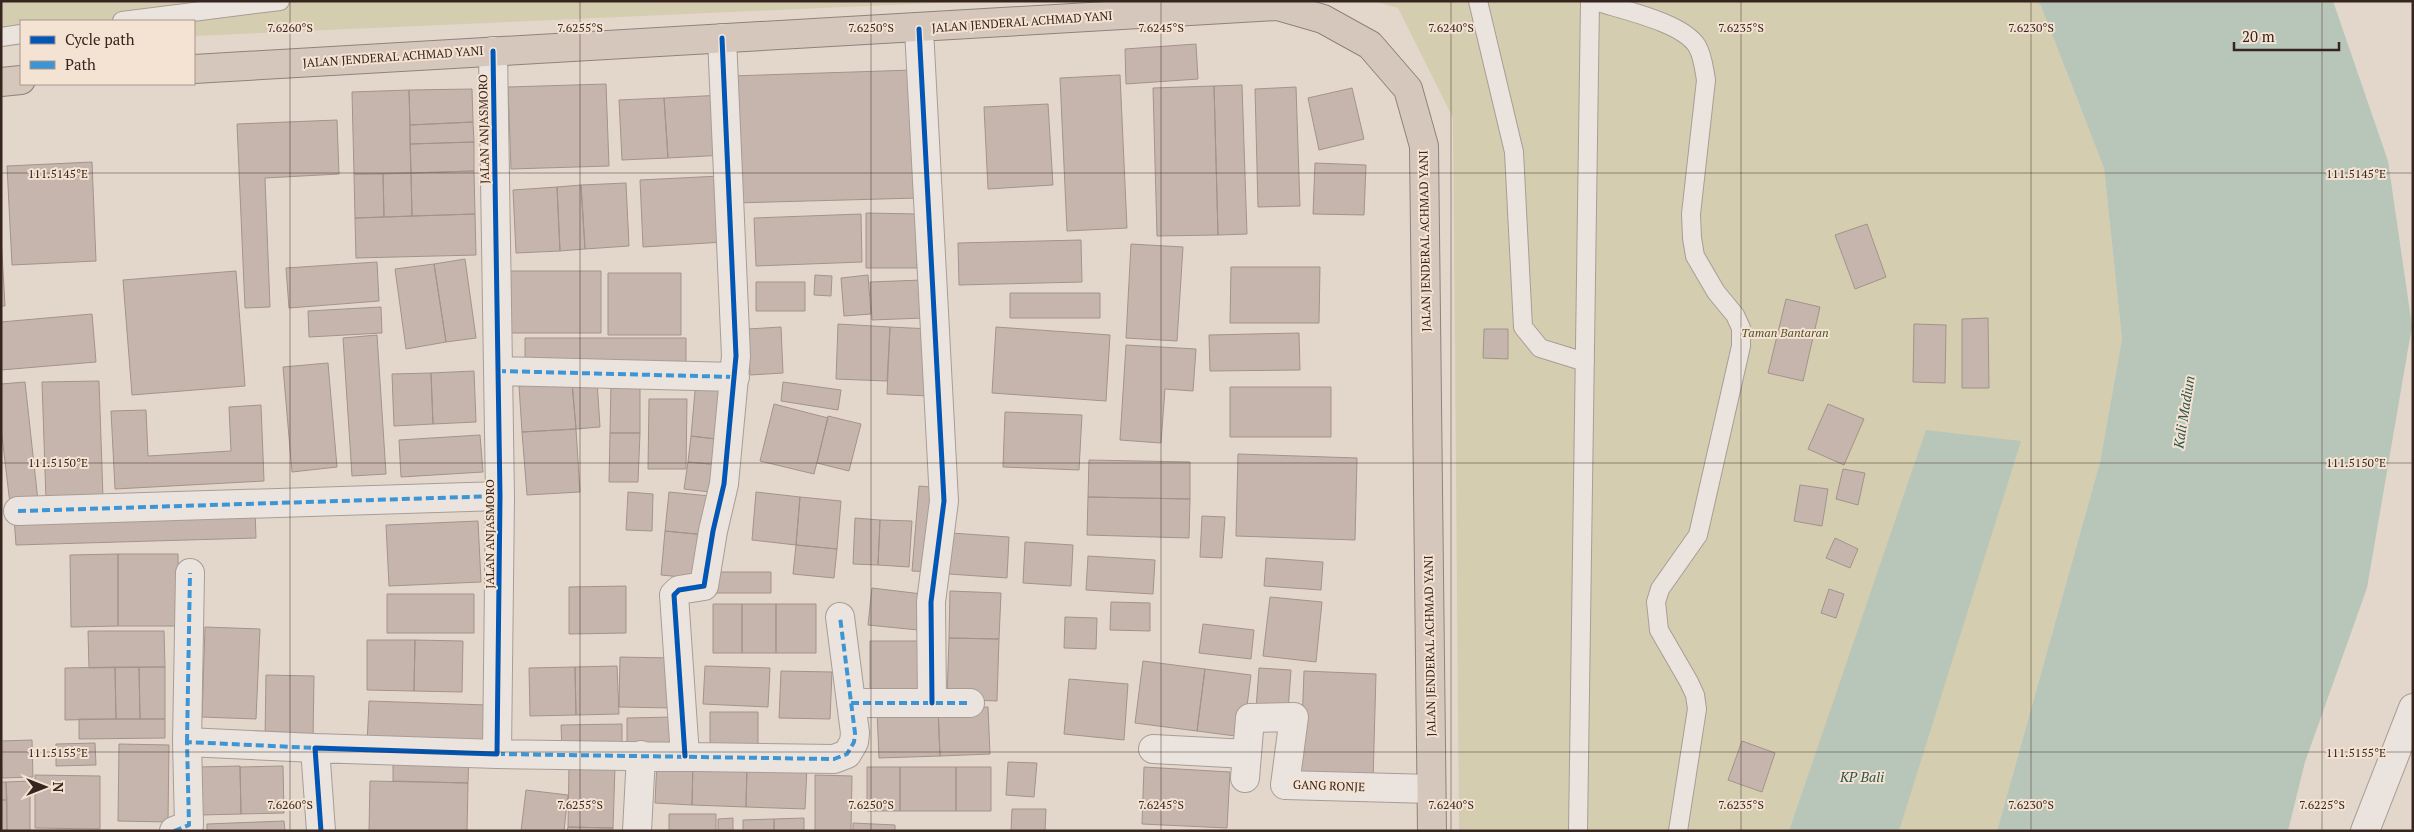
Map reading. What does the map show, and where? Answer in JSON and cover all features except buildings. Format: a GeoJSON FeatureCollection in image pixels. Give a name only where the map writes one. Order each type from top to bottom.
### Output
{"type":"FeatureCollection","features":[{"type":"Feature","properties":{"kind":"highway","name":"JALAN JENDERAL ACHMAD YANI"},"geometry":{"type":"LineString","coordinates":[[195,69],[493,50],[919,28],[1289,4],[1323,19],[1370,45],[1408,89],[1424,146],[1432,831]]}},
{"type":"Feature","properties":{"kind":"highway"},"geometry":{"type":"LineString","coordinates":[[1,82],[20,80]]}},
{"type":"Feature","properties":{"kind":"street"},"geometry":{"type":"LineString","coordinates":[[919,28],[944,501],[931,602],[932,703]]}},
{"type":"Feature","properties":{"kind":"street"},"geometry":{"type":"LineString","coordinates":[[685,756],[674,596],[679,590],[704,586],[713,531],[724,484],[735,377],[736,356],[722,38]]}},
{"type":"Feature","properties":{"kind":"street","name":"JALAN ANJASMORO"},"geometry":{"type":"LineString","coordinates":[[493,50],[500,496],[497,754]]}},
{"type":"Feature","properties":{"kind":"street"},"geometry":{"type":"LineString","coordinates":[[498,371],[735,377]]}},
{"type":"Feature","properties":{"kind":"street"},"geometry":{"type":"LineString","coordinates":[[18,512],[500,496]]}},
{"type":"Feature","properties":{"kind":"street"},"geometry":{"type":"LineString","coordinates":[[174,831],[188,825],[187,742],[190,573]]}},
{"type":"Feature","properties":{"kind":"street"},"geometry":{"type":"LineString","coordinates":[[187,742],[497,754],[834,759],[847,754],[854,742],[855,733],[840,618]]}},
{"type":"Feature","properties":{"kind":"street"},"geometry":{"type":"LineString","coordinates":[[851,703],[970,703]]}},
{"type":"Feature","properties":{"kind":"street"},"geometry":{"type":"LineString","coordinates":[[2365,831],[2413,708]]}},
{"type":"Feature","properties":{"kind":"street","name":"GANG RONJE"},"geometry":{"type":"LineString","coordinates":[[1153,750],[1246,766],[1250,718],[1294,717],[1285,785],[1431,790]]}},
{"type":"Feature","properties":{"kind":"street"},"geometry":{"type":"LineString","coordinates":[[315,748],[321,831]]}},
{"type":"Feature","properties":{"kind":"street"},"geometry":{"type":"LineString","coordinates":[[636,831],[641,755]]}},
{"type":"Feature","properties":{"kind":"lane"},"geometry":{"type":"LineString","coordinates":[[130,20],[280,1]]}},
{"type":"Feature","properties":{"kind":"lane"},"geometry":{"type":"LineString","coordinates":[[1478,1],[1514,152],[1524,327],[1540,348],[1585,362]]}},
{"type":"Feature","properties":{"kind":"lane"},"geometry":{"type":"LineString","coordinates":[[1578,831],[1590,1]]}},
{"type":"Feature","properties":{"kind":"lane"},"geometry":{"type":"LineString","coordinates":[[1595,1],[1676,28],[1690,37],[1698,46],[1703,60],[1706,80],[1691,214],[1692,238],[1695,256],[1716,292],[1735,315],[1740,328],[1741,346],[1698,535],[1660,588],[1656,602],[1659,630],[1689,682],[1695,695],[1697,709],[1678,831]]}},
{"type":"Feature","properties":{"kind":"lane"},"geometry":{"type":"LineString","coordinates":[[1,37],[20,34]]}},
{"type":"Feature","properties":{"kind":"green space"},"geometry":{"type":"Polygon","coordinates":[[[1,1],[978,1],[195,36],[195,20],[20,20],[20,45],[1,47],[1,1]]]}},
{"type":"Feature","properties":{"kind":"green space","name":"Taman Bantaran"},"geometry":{"type":"Polygon","coordinates":[[[1373,1],[2037,1],[2041,6],[2104,168],[2122,339],[2100,462],[1997,831],[1459,831],[1453,118],[1398,8],[1373,1]]]}},
{"type":"Feature","properties":{"kind":"water","name":"Kali Madiun"},"geometry":{"type":"Polygon","coordinates":[[[2037,1],[2333,1],[2388,161],[2412,326],[2367,588],[2305,762],[2288,831],[1997,831],[2100,462],[2122,339],[2104,168],[2041,6],[2037,1]]]}},
{"type":"Feature","properties":{"kind":"water","name":"KP Bali"},"geometry":{"type":"Polygon","coordinates":[[[1926,430],[2021,441],[1899,831],[1789,831],[1926,430]]]}},
{"type":"Feature","properties":{"kind":"marked path"},"geometry":{"type":"LineString","coordinates":[[498,371],[735,377]]}},
{"type":"Feature","properties":{"kind":"marked path"},"geometry":{"type":"LineString","coordinates":[[18,511],[500,496]]}},
{"type":"Feature","properties":{"kind":"marked path"},"geometry":{"type":"LineString","coordinates":[[187,742],[190,573]]}},
{"type":"Feature","properties":{"kind":"marked path"},"geometry":{"type":"LineString","coordinates":[[497,754],[834,759],[847,754],[854,742],[855,733],[840,617]]}},
{"type":"Feature","properties":{"kind":"marked path"},"geometry":{"type":"LineString","coordinates":[[851,703],[970,703]]}},
{"type":"Feature","properties":{"kind":"marked path"},"geometry":{"type":"LineString","coordinates":[[174,831],[189,825],[187,742],[315,748]]}},
{"type":"Feature","properties":{"kind":"cycle path"},"geometry":{"type":"LineString","coordinates":[[919,29],[944,501],[931,602],[932,703]]}},
{"type":"Feature","properties":{"kind":"cycle path"},"geometry":{"type":"LineString","coordinates":[[685,756],[674,595],[679,590],[704,586],[713,531],[724,484],[736,356],[722,38]]}},
{"type":"Feature","properties":{"kind":"cycle path"},"geometry":{"type":"LineString","coordinates":[[321,831],[315,748],[497,754],[500,496],[493,51]]}}]}
